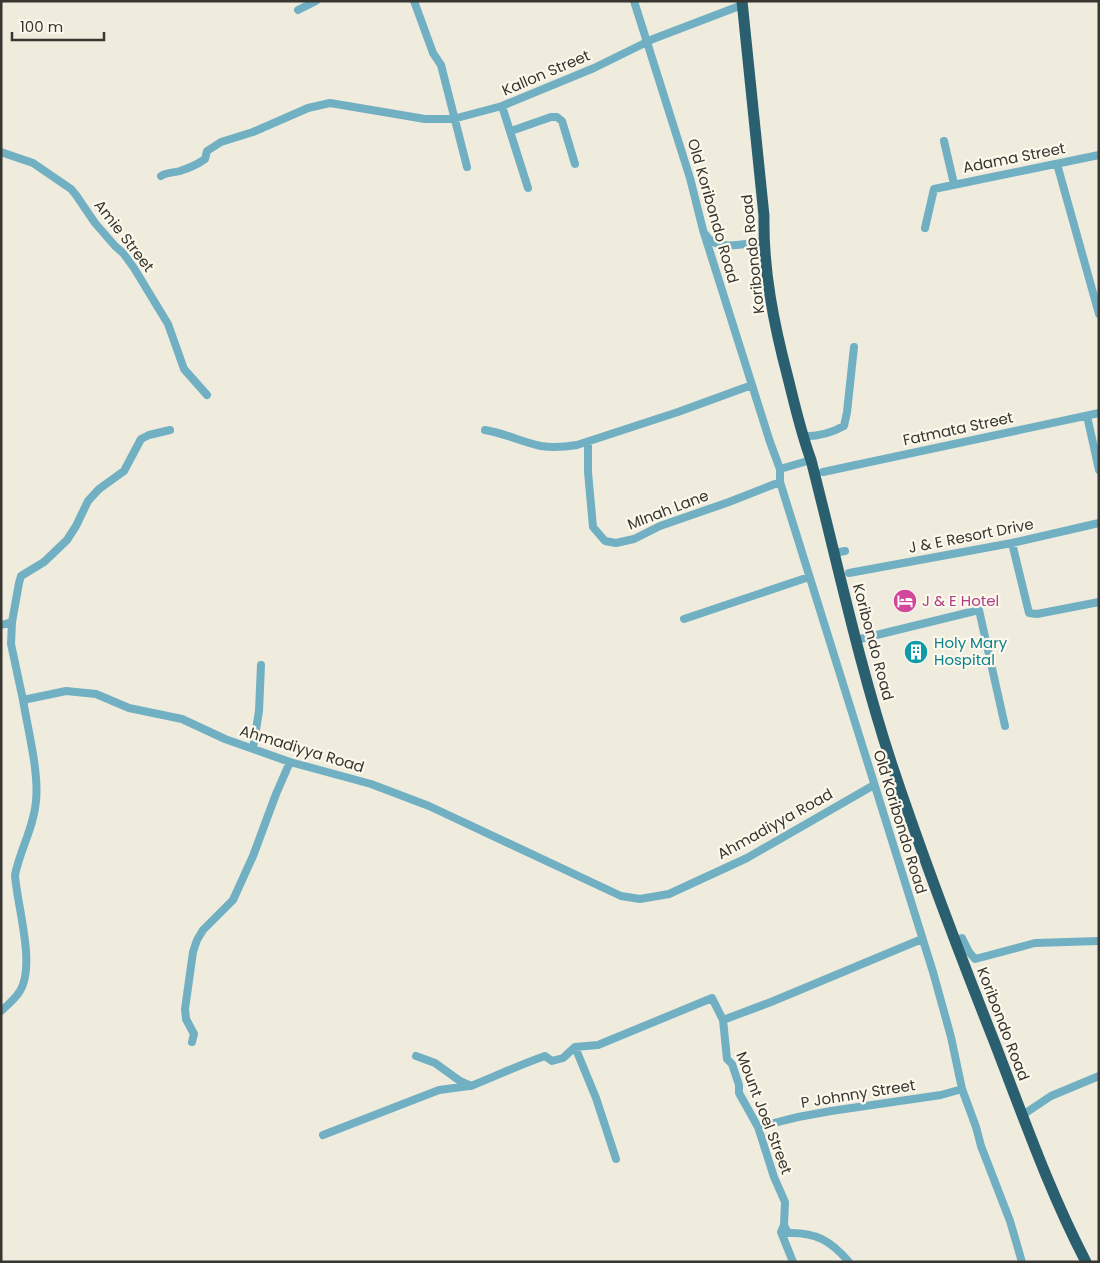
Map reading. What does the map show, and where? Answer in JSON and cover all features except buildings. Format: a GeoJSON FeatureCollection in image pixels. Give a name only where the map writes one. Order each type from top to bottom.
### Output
{"type":"FeatureCollection","features":[{"type":"Feature","properties":{"kind":"highway","name":"Koribondo Road"},"geometry":{"type":"LineString","coordinates":[[742,3],[764,216],[764,241],[769,292],[802,436],[839,552],[856,640],[892,764],[955,940],[1021,1116],[1056,1202],[1086,1262]]}},
{"type":"Feature","properties":{"kind":"street"},"geometry":{"type":"LineString","coordinates":[[298,10],[316,1]]}},
{"type":"Feature","properties":{"kind":"street"},"geometry":{"type":"LineString","coordinates":[[414,1],[429,44],[441,65],[447,82],[453,119],[466,167]]}},
{"type":"Feature","properties":{"kind":"street","name":"Old Koribondo Road"},"geometry":{"type":"LineString","coordinates":[[634,1],[690,178],[703,230],[780,469],[780,482],[809,577],[933,972],[951,1037],[962,1089],[981,1146],[1010,1221],[1022,1262]]}},
{"type":"Feature","properties":{"kind":"street","name":"Kallon Street"},"geometry":{"type":"LineString","coordinates":[[160,176],[166,172],[178,172],[197,166],[205,159],[207,150],[220,142],[253,132],[308,108],[330,103],[426,119],[453,119],[502,106],[742,3]]}},
{"type":"Feature","properties":{"kind":"street"},"geometry":{"type":"LineString","coordinates":[[502,106],[528,188]]}},
{"type":"Feature","properties":{"kind":"street"},"geometry":{"type":"LineString","coordinates":[[511,131],[551,117],[557,117],[562,121],[576,164]]}},
{"type":"Feature","properties":{"kind":"street"},"geometry":{"type":"LineString","coordinates":[[944,141],[954,184]]}},
{"type":"Feature","properties":{"kind":"street","name":"Amie Street"},"geometry":{"type":"LineString","coordinates":[[1,152],[33,163],[70,188],[95,223],[115,246],[124,253],[134,268],[168,324],[184,369],[207,395]]}},
{"type":"Feature","properties":{"kind":"street","name":"Adama Street"},"geometry":{"type":"LineString","coordinates":[[925,228],[934,189],[1099,155]]}},
{"type":"Feature","properties":{"kind":"street"},"geometry":{"type":"LineString","coordinates":[[1057,164],[1099,314]]}},
{"type":"Feature","properties":{"kind":"street"},"geometry":{"type":"LineString","coordinates":[[703,230],[707,237],[717,244],[728,245],[764,241]]}},
{"type":"Feature","properties":{"kind":"street"},"geometry":{"type":"LineString","coordinates":[[802,436],[833,432],[844,426],[854,347]]}},
{"type":"Feature","properties":{"kind":"street"},"geometry":{"type":"LineString","coordinates":[[484,430],[497,432],[541,446],[563,447],[588,442],[752,385]]}},
{"type":"Feature","properties":{"kind":"street","name":"Fatmata Street"},"geometry":{"type":"LineString","coordinates":[[823,472],[1099,413]]}},
{"type":"Feature","properties":{"kind":"street"},"geometry":{"type":"LineString","coordinates":[[1087,416],[1099,470]]}},
{"type":"Feature","properties":{"kind":"street"},"geometry":{"type":"LineString","coordinates":[[1,1011],[21,990],[27,956],[15,875],[17,863],[27,840],[35,810],[37,780],[11,644],[12,622],[21,576],[44,562],[67,540],[88,500],[99,489],[124,471],[141,440],[149,435],[170,430]]}},
{"type":"Feature","properties":{"kind":"street","name":"MInah Lane"},"geometry":{"type":"LineString","coordinates":[[588,442],[588,472],[593,527],[605,541],[616,543],[634,538],[660,526],[780,482]]}},
{"type":"Feature","properties":{"kind":"street"},"geometry":{"type":"LineString","coordinates":[[780,469],[811,460]]}},
{"type":"Feature","properties":{"kind":"street","name":"J & E Resort Drive"},"geometry":{"type":"LineString","coordinates":[[849,573],[1012,543],[1099,523]]}},
{"type":"Feature","properties":{"kind":"street"},"geometry":{"type":"LineString","coordinates":[[1012,543],[1029,613],[1042,613],[1099,602]]}},
{"type":"Feature","properties":{"kind":"street"},"geometry":{"type":"LineString","coordinates":[[684,619],[809,577]]}},
{"type":"Feature","properties":{"kind":"street"},"geometry":{"type":"LineString","coordinates":[[856,640],[978,610],[1005,726]]}},
{"type":"Feature","properties":{"kind":"street"},"geometry":{"type":"LineString","coordinates":[[1,625],[12,622]]}},
{"type":"Feature","properties":{"kind":"street"},"geometry":{"type":"LineString","coordinates":[[253,748],[259,711],[261,665]]}},
{"type":"Feature","properties":{"kind":"street","name":"Ahmadiyya Road"},"geometry":{"type":"LineString","coordinates":[[23,700],[66,691],[96,694],[129,708],[182,719],[224,739],[290,762],[372,784],[429,806],[621,896],[640,899],[668,894],[748,858],[874,785]]}},
{"type":"Feature","properties":{"kind":"street"},"geometry":{"type":"LineString","coordinates":[[192,1042],[194,1034],[186,1019],[185,1008],[187,988],[197,940],[233,900],[253,856],[290,762]]}},
{"type":"Feature","properties":{"kind":"street"},"geometry":{"type":"LineString","coordinates":[[955,940],[962,938],[975,959],[1035,943],[1099,940]]}},
{"type":"Feature","properties":{"kind":"street"},"geometry":{"type":"LineString","coordinates":[[323,1135],[439,1090],[470,1086],[545,1056],[552,1061],[563,1058],[576,1047],[598,1045],[712,998],[723,1020],[922,939]]}},
{"type":"Feature","properties":{"kind":"street","name":"Mount Joel Street"},"geometry":{"type":"LineString","coordinates":[[723,1020],[727,1059],[732,1064],[739,1085],[739,1093],[758,1127],[766,1154],[785,1202],[784,1225],[781,1232],[793,1262]]}},
{"type":"Feature","properties":{"kind":"street"},"geometry":{"type":"LineString","coordinates":[[576,1047],[596,1098],[616,1159]]}},
{"type":"Feature","properties":{"kind":"street"},"geometry":{"type":"LineString","coordinates":[[416,1056],[435,1063],[460,1082],[470,1086]]}},
{"type":"Feature","properties":{"kind":"street"},"geometry":{"type":"LineString","coordinates":[[1021,1116],[1051,1096],[1099,1076]]}},
{"type":"Feature","properties":{"kind":"street","name":"P Johnny Street"},"geometry":{"type":"LineString","coordinates":[[758,1127],[798,1117],[941,1096],[962,1089]]}},
{"type":"Feature","properties":{"kind":"street"},"geometry":{"type":"LineString","coordinates":[[784,1225],[788,1234],[801,1232],[814,1235],[842,1253],[849,1262]]}},
{"type":"Feature","properties":{"kind":"place","name":"J & E Hotel"},"geometry":{"type":"Point","coordinates":[905,601]}},
{"type":"Feature","properties":{"kind":"place","name":"Holy Mary Hospital"},"geometry":{"type":"Point","coordinates":[916,652]}}]}
